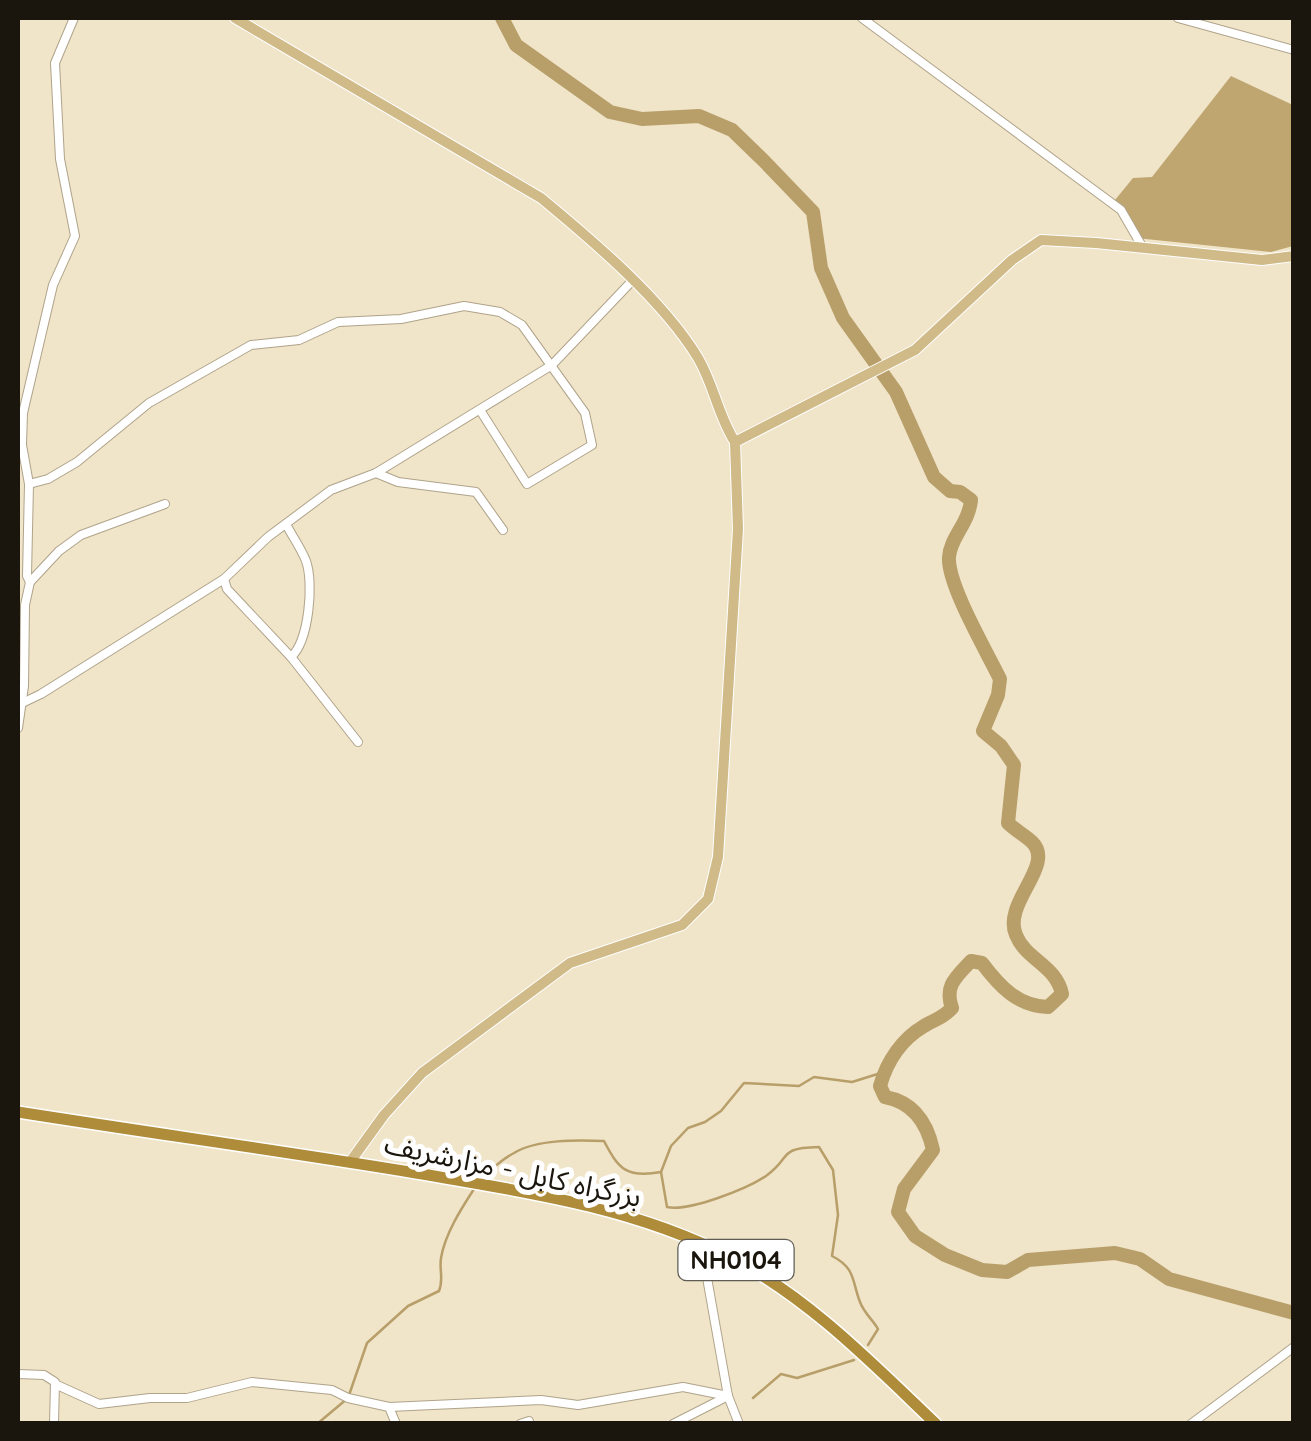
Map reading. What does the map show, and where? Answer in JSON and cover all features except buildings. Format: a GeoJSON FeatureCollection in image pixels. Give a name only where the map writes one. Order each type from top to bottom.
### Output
{"type":"FeatureCollection","features":[{"type":"Feature","properties":{"kind":"highway","name":"بزرگراه کابل - مزارشریف"},"geometry":{"type":"LineString","coordinates":[[18,1112],[468,1182],[645,1221],[702,1244],[787,1291],[851,1343],[936,1424]]}},
{"type":"Feature","properties":{"kind":"main road"},"geometry":{"type":"LineString","coordinates":[[235,18],[541,198],[632,280],[676,328],[699,359],[722,422],[735,442],[735,587],[718,856],[708,899],[682,925],[570,963],[422,1073],[384,1115],[350,1162]]}},
{"type":"Feature","properties":{"kind":"main road"},"geometry":{"type":"LineString","coordinates":[[735,442],[914,350],[1012,260],[1041,240],[1262,260],[1294,256]]}},
{"type":"Feature","properties":{"kind":"street"},"geometry":{"type":"LineString","coordinates":[[30,582],[28,484],[20,446],[23,413],[52,285],[75,236],[60,159],[55,64],[74,18]]}},
{"type":"Feature","properties":{"kind":"street"},"geometry":{"type":"LineString","coordinates":[[862,18],[1121,210],[1143,248]]}},
{"type":"Feature","properties":{"kind":"street"},"geometry":{"type":"LineString","coordinates":[[1178,18],[1294,50]]}},
{"type":"Feature","properties":{"kind":"street"},"geometry":{"type":"LineString","coordinates":[[19,704],[42,694],[224,579],[331,490],[376,473],[552,365],[632,280]]}},
{"type":"Feature","properties":{"kind":"street"},"geometry":{"type":"LineString","coordinates":[[28,484],[48,479],[78,462],[149,404],[251,345],[299,340],[338,322],[400,319],[464,306],[500,312],[522,325],[585,413],[592,444],[527,484],[480,410]]}},
{"type":"Feature","properties":{"kind":"street"},"geometry":{"type":"LineString","coordinates":[[376,473],[398,482],[476,492],[503,530]]}},
{"type":"Feature","properties":{"kind":"street"},"geometry":{"type":"LineString","coordinates":[[18,728],[30,582],[58,551],[81,534],[165,504]]}},
{"type":"Feature","properties":{"kind":"street"},"geometry":{"type":"LineString","coordinates":[[286,524],[307,563],[309,596],[305,628],[297,652],[291,657]]}},
{"type":"Feature","properties":{"kind":"street"},"geometry":{"type":"LineString","coordinates":[[224,579],[227,589],[291,657],[358,742]]}},
{"type":"Feature","properties":{"kind":"street"},"geometry":{"type":"LineString","coordinates":[[702,1244],[700,1259],[706,1272],[728,1396],[738,1424]]}},
{"type":"Feature","properties":{"kind":"street"},"geometry":{"type":"LineString","coordinates":[[1191,1424],[1294,1347]]}},
{"type":"Feature","properties":{"kind":"street"},"geometry":{"type":"LineString","coordinates":[[18,1374],[44,1375],[57,1386],[99,1404],[187,1398],[252,1382],[332,1390],[348,1398],[388,1407],[541,1400],[578,1405],[683,1387],[728,1396]]}},
{"type":"Feature","properties":{"kind":"street"},"geometry":{"type":"LineString","coordinates":[[54,1424],[57,1386]]}},
{"type":"Feature","properties":{"kind":"street"},"geometry":{"type":"LineString","coordinates":[[673,1424],[728,1396]]}},
{"type":"Feature","properties":{"kind":"street"},"geometry":{"type":"LineString","coordinates":[[388,1407],[396,1424]]}},
{"type":"Feature","properties":{"kind":"shaded area"},"geometry":{"type":"Polygon","coordinates":[[[1231,76],[1293,105],[1293,246],[1271,252],[1136,238],[1115,200],[1133,178],[1152,177],[1231,76]]]}},
{"type":"Feature","properties":{"kind":"waterway"},"geometry":{"type":"LineString","coordinates":[[502,18],[516,45],[610,112],[642,119],[699,116],[732,130],[764,161],[813,212],[821,268],[843,318],[896,392],[934,477],[950,491],[960,492],[971,500],[950,550],[950,569],[1000,679],[998,695],[983,731],[1001,746],[1014,765],[1008,823],[1038,851],[1034,873],[1016,910],[1016,935],[1054,976],[1062,994],[1048,1007],[1028,1003],[1003,987],[982,963],[971,961],[951,988],[952,1008],[916,1031],[896,1052],[880,1086],[885,1097],[903,1103],[917,1115],[933,1150],[904,1189],[898,1212],[915,1236],[945,1255],[982,1270],[1007,1272],[1028,1260],[1115,1253],[1140,1259],[1169,1279],[1294,1313]]}},
{"type":"Feature","properties":{"kind":"waterway"},"geometry":{"type":"LineString","coordinates":[[481,1178],[523,1148],[570,1141],[604,1141],[625,1170],[640,1174],[661,1172],[671,1146],[688,1128],[721,1111],[744,1083],[799,1086],[814,1077],[852,1082],[884,1072]]}},
{"type":"Feature","properties":{"kind":"waterway"},"geometry":{"type":"LineString","coordinates":[[661,1172],[667,1207],[677,1208],[717,1198],[757,1181],[796,1149],[819,1147],[833,1170],[838,1215],[832,1256],[849,1271],[862,1306],[878,1329],[868,1345]]}},
{"type":"Feature","properties":{"kind":"waterway"},"geometry":{"type":"LineString","coordinates":[[317,1424],[348,1398],[367,1343],[408,1306],[439,1291],[446,1240],[474,1189]]}},
{"type":"Feature","properties":{"kind":"waterway"},"geometry":{"type":"LineString","coordinates":[[753,1398],[781,1374],[797,1378],[854,1360]]}}]}
